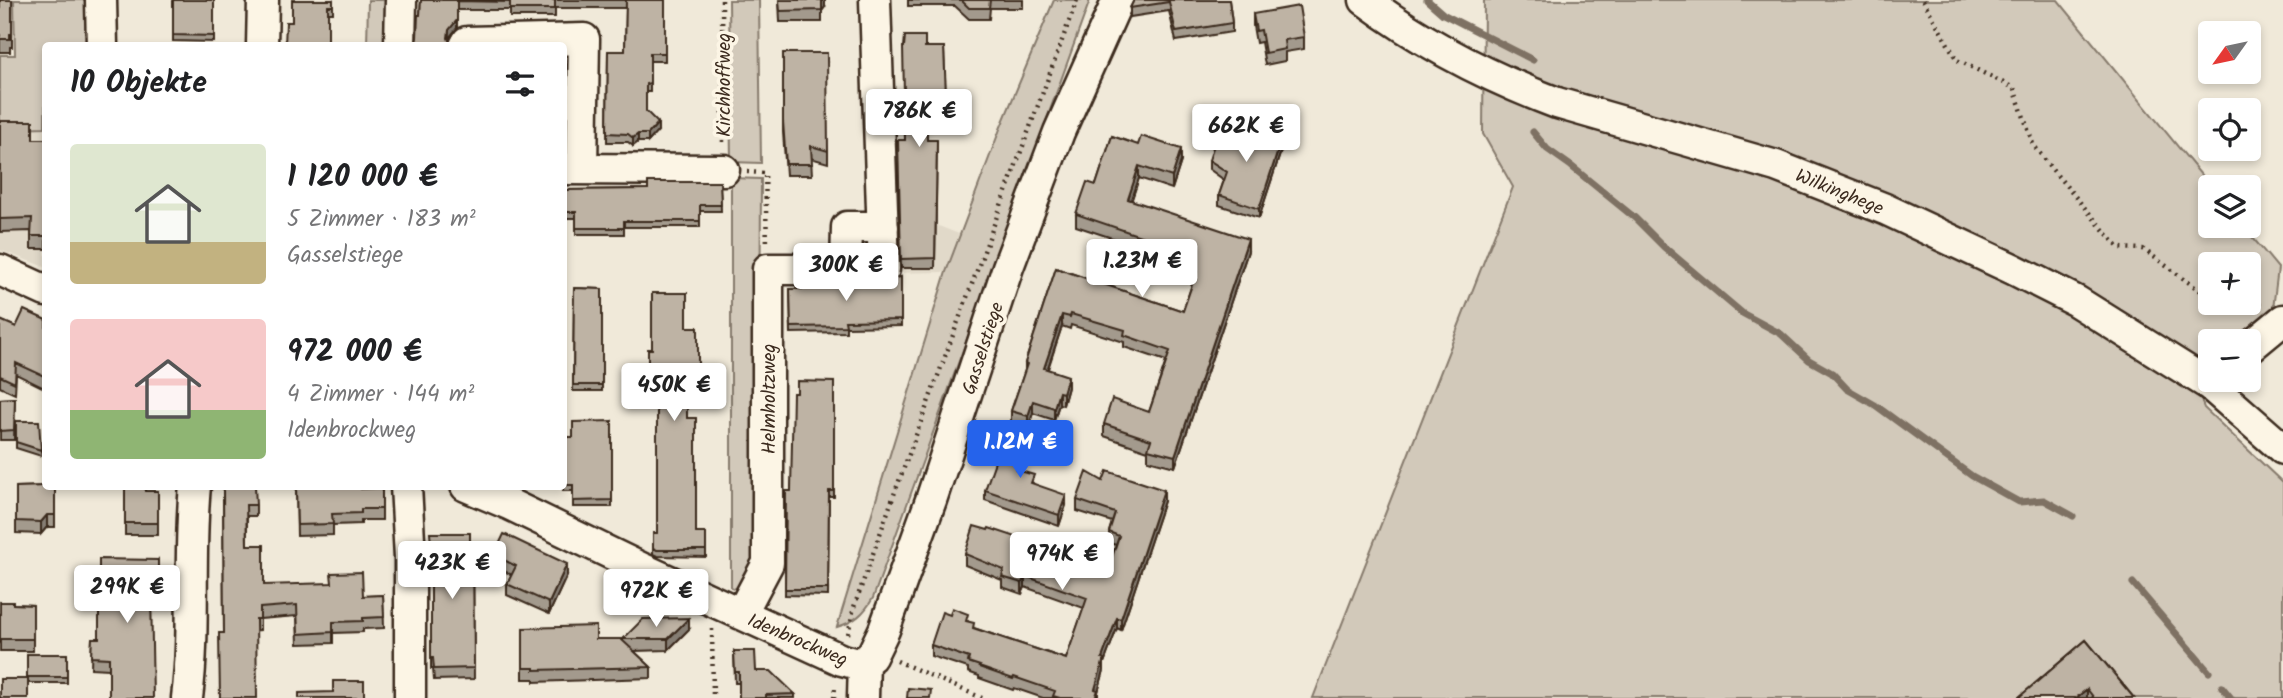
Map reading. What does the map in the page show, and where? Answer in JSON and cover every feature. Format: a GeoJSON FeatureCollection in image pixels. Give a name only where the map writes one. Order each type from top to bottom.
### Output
{"type":"FeatureCollection","features":[{"type":"Feature","properties":{"kind":"street"},"geometry":{"type":"LineString","coordinates":[[101,0],[102,42]]}},
{"type":"Feature","properties":{"kind":"street"},"geometry":{"type":"LineString","coordinates":[[262,42],[263,0]]}},
{"type":"Feature","properties":{"kind":"street"},"geometry":{"type":"LineString","coordinates":[[400,42],[401,0]]}},
{"type":"Feature","properties":{"kind":"street"},"geometry":{"type":"LineString","coordinates":[[768,269],[884,269],[875,0]]}},
{"type":"Feature","properties":{"kind":"street","name":"Gasselstiege"},"geometry":{"type":"LineString","coordinates":[[863,698],[869,657],[884,630],[931,500],[1008,267],[1059,132],[1118,0]]}},
{"type":"Feature","properties":{"kind":"street","name":"Wilkinghege"},"geometry":{"type":"LineString","coordinates":[[1365,0],[1436,47],[1487,75],[1526,92],[1776,166],[1885,209],[2076,301],[2198,374]]}},
{"type":"Feature","properties":{"kind":"street"},"geometry":{"type":"LineString","coordinates":[[467,42],[584,39],[573,169],[724,170]]}},
{"type":"Feature","properties":{"kind":"street","name":"Helmholtzweg"},"geometry":{"type":"LineString","coordinates":[[741,614],[768,563],[768,269]]}},
{"type":"Feature","properties":{"kind":"street"},"geometry":{"type":"LineString","coordinates":[[0,270],[42,289]]}},
{"type":"Feature","properties":{"kind":"street"},"geometry":{"type":"LineString","coordinates":[[2261,338],[2283,320]]}},
{"type":"Feature","properties":{"kind":"street","name":"Wilkinghege"},"geometry":{"type":"LineString","coordinates":[[2223,392],[2283,449]]}},
{"type":"Feature","properties":{"kind":"street"},"geometry":{"type":"LineString","coordinates":[[187,698],[192,658],[192,511],[195,490]]}},
{"type":"Feature","properties":{"kind":"street"},"geometry":{"type":"LineString","coordinates":[[406,490],[410,557],[410,698]]}},
{"type":"Feature","properties":{"kind":"street","name":"Idenbrockweg"},"geometry":{"type":"LineString","coordinates":[[475,490],[842,660],[858,664],[869,657]]}},
{"type":"Feature","properties":{"kind":"path","name":"Kirchhoffweg"},"geometry":{"type":"LineString","coordinates":[[722,0],[724,170]]}},
{"type":"Feature","properties":{"kind":"path"},"geometry":{"type":"LineString","coordinates":[[854,607],[1077,0]]}},
{"type":"Feature","properties":{"kind":"path"},"geometry":{"type":"LineString","coordinates":[[1923,0],[1957,60],[2014,88],[2033,144],[2119,247],[2143,249],[2198,289]]}},
{"type":"Feature","properties":{"kind":"path"},"geometry":{"type":"LineString","coordinates":[[724,170],[765,173],[768,269]]}},
{"type":"Feature","properties":{"kind":"path"},"geometry":{"type":"LineString","coordinates":[[712,601],[713,698]]}},
{"type":"Feature","properties":{"kind":"path"},"geometry":{"type":"LineString","coordinates":[[869,657],[982,698]]}},
{"type":"Feature","properties":{"kind":"shaded area"},"geometry":{"type":"Polygon","coordinates":[[[14,0],[87,0],[87,42],[42,42],[42,127],[12,128],[0,148],[0,55],[15,55],[14,0]]]}},
{"type":"Feature","properties":{"kind":"shaded area"},"geometry":{"type":"Polygon","coordinates":[[[368,0],[387,0],[389,42],[367,42],[368,0]]]}},
{"type":"Feature","properties":{"kind":"shaded area"},"geometry":{"type":"Polygon","coordinates":[[[729,0],[759,0],[761,163],[731,162],[729,0]]]}},
{"type":"Feature","properties":{"kind":"shaded area"},"geometry":{"type":"Polygon","coordinates":[[[1054,0],[1090,0],[873,598],[858,617],[837,627],[946,272],[1000,129],[1054,0]]]}},
{"type":"Feature","properties":{"kind":"shaded area"},"geometry":{"type":"Polygon","coordinates":[[[1484,0],[2058,0],[2201,175],[2198,175],[2198,238],[2253,238],[2278,268],[2272,317],[2260,329],[2198,329],[2197,389],[2204,408],[2283,483],[2283,698],[1313,698],[1513,187],[1483,134],[1484,0]]]}},
{"type":"Feature","properties":{"kind":"shaded area"},"geometry":{"type":"Polygon","coordinates":[[[42,127],[42,266],[0,250],[0,148],[12,128],[42,127]]]}},
{"type":"Feature","properties":{"kind":"shaded area"},"geometry":{"type":"Polygon","coordinates":[[[731,178],[761,179],[759,563],[745,594],[731,587],[731,178]]]}},
{"type":"Feature","properties":{"kind":"shaded area"},"geometry":{"type":"Polygon","coordinates":[[[888,198],[936,198],[936,225],[959,234],[946,272],[889,273],[888,198]]]}},
{"type":"Feature","properties":{"kind":"building"},"geometry":{"type":"Polygon","coordinates":[[[0,0],[12,0],[10,39],[0,39],[0,0]]]}},
{"type":"Feature","properties":{"kind":"building"},"geometry":{"type":"Polygon","coordinates":[[[173,0],[214,0],[214,36],[173,35],[173,0]]]}},
{"type":"Feature","properties":{"kind":"building"},"geometry":{"type":"Polygon","coordinates":[[[292,0],[333,0],[333,6],[328,6],[328,42],[285,42],[286,22],[292,22],[292,0]]]}},
{"type":"Feature","properties":{"kind":"building"},"geometry":{"type":"Polygon","coordinates":[[[421,0],[555,0],[555,9],[510,9],[510,2],[457,1],[457,20],[449,30],[450,42],[416,42],[421,0]]]}},
{"type":"Feature","properties":{"kind":"building"},"geometry":{"type":"Polygon","coordinates":[[[626,0],[665,0],[665,53],[650,53],[650,83],[646,84],[646,111],[658,123],[648,134],[638,134],[633,138],[628,134],[607,133],[608,51],[625,51],[626,0]]]}},
{"type":"Feature","properties":{"kind":"building"},"geometry":{"type":"Polygon","coordinates":[[[779,0],[822,0],[822,10],[780,11],[779,0]]]}},
{"type":"Feature","properties":{"kind":"building"},"geometry":{"type":"Polygon","coordinates":[[[961,0],[990,0],[989,8],[969,8],[961,0]]]}},
{"type":"Feature","properties":{"kind":"building"},"geometry":{"type":"Polygon","coordinates":[[[1134,0],[1229,0],[1232,23],[1176,32],[1169,2],[1130,8],[1134,0]]]}},
{"type":"Feature","properties":{"kind":"building"},"geometry":{"type":"Polygon","coordinates":[[[1299,6],[1304,37],[1284,40],[1285,49],[1265,53],[1261,30],[1256,31],[1253,14],[1299,6]]]}},
{"type":"Feature","properties":{"kind":"building"},"geometry":{"type":"Polygon","coordinates":[[[905,36],[925,36],[925,47],[944,47],[946,96],[926,97],[927,140],[937,140],[935,258],[901,259],[898,140],[905,140],[905,36]]]}},
{"type":"Feature","properties":{"kind":"building"},"geometry":{"type":"Polygon","coordinates":[[[783,53],[827,53],[828,151],[811,146],[812,164],[786,164],[783,53]]]}},
{"type":"Feature","properties":{"kind":"building"},"geometry":{"type":"Polygon","coordinates":[[[0,121],[33,121],[33,139],[42,139],[42,236],[31,236],[32,218],[0,219],[0,121]]]}},
{"type":"Feature","properties":{"kind":"building"},"geometry":{"type":"Polygon","coordinates":[[[1245,126],[1282,138],[1259,209],[1219,195],[1227,172],[1209,160],[1218,132],[1241,139],[1245,126]]]}},
{"type":"Feature","properties":{"kind":"building"},"geometry":{"type":"Polygon","coordinates":[[[1112,136],[1138,145],[1141,136],[1181,149],[1172,177],[1139,166],[1128,199],[1248,239],[1175,456],[1148,449],[1151,440],[1104,424],[1112,399],[1149,412],[1170,351],[1124,335],[1125,330],[1071,314],[1070,317],[1062,315],[1044,368],[1068,376],[1063,393],[1059,392],[1054,408],[1033,401],[1028,416],[1011,411],[1056,268],[1183,311],[1197,270],[1183,266],[1185,262],[1175,259],[1178,249],[1076,214],[1087,182],[1096,185],[1112,136]]]}},
{"type":"Feature","properties":{"kind":"building"},"geometry":{"type":"Polygon","coordinates":[[[648,182],[720,182],[721,205],[700,205],[700,221],[624,221],[624,228],[576,228],[576,212],[567,212],[567,190],[648,189],[648,182]]]}},
{"type":"Feature","properties":{"kind":"building"},"geometry":{"type":"Polygon","coordinates":[[[901,277],[901,320],[845,321],[846,326],[791,327],[790,289],[802,289],[802,285],[845,285],[857,283],[857,280],[901,277]]]}},
{"type":"Feature","properties":{"kind":"building"},"geometry":{"type":"Polygon","coordinates":[[[574,288],[602,289],[602,385],[573,385],[574,288]]]}},
{"type":"Feature","properties":{"kind":"building"},"geometry":{"type":"Polygon","coordinates":[[[652,293],[687,293],[687,327],[698,327],[698,374],[687,374],[687,418],[696,418],[696,533],[706,533],[706,550],[653,548],[653,533],[657,533],[657,397],[648,397],[648,349],[652,349],[652,293]]]}},
{"type":"Feature","properties":{"kind":"building"},"geometry":{"type":"Polygon","coordinates":[[[24,310],[42,318],[42,375],[16,363],[15,383],[0,376],[0,320],[16,327],[24,310]]]}},
{"type":"Feature","properties":{"kind":"building"},"geometry":{"type":"Polygon","coordinates":[[[797,381],[834,382],[834,491],[829,491],[828,589],[785,589],[786,491],[791,491],[793,393],[797,393],[797,381]]]}},
{"type":"Feature","properties":{"kind":"building"},"geometry":{"type":"Polygon","coordinates":[[[15,398],[14,430],[0,431],[0,399],[15,398]]]}},
{"type":"Feature","properties":{"kind":"building"},"geometry":{"type":"Polygon","coordinates":[[[16,421],[39,421],[41,450],[16,442],[16,421]]]}},
{"type":"Feature","properties":{"kind":"building"},"geometry":{"type":"Polygon","coordinates":[[[612,421],[612,500],[573,501],[573,485],[567,485],[567,437],[573,437],[573,422],[612,421]]]}},
{"type":"Feature","properties":{"kind":"building"},"geometry":{"type":"Polygon","coordinates":[[[1004,436],[1026,443],[1017,470],[1034,475],[1031,483],[1066,495],[1059,515],[985,490],[1004,436]]]}},
{"type":"Feature","properties":{"kind":"building"},"geometry":{"type":"Polygon","coordinates":[[[1107,471],[1164,490],[1121,619],[1117,618],[1102,658],[1104,659],[1095,698],[1053,696],[1055,691],[979,667],[968,662],[969,658],[931,645],[942,612],[950,615],[952,608],[968,614],[966,621],[974,623],[973,628],[1066,659],[1087,598],[1025,576],[1022,583],[1002,577],[1004,570],[965,554],[974,526],[988,530],[989,528],[1109,566],[1119,536],[1109,532],[1115,513],[1077,500],[1087,472],[1103,481],[1107,471]]]}},
{"type":"Feature","properties":{"kind":"building"},"geometry":{"type":"Polygon","coordinates":[[[42,486],[42,490],[55,490],[55,515],[47,515],[41,522],[16,521],[16,487],[42,486]]]}},
{"type":"Feature","properties":{"kind":"building"},"geometry":{"type":"Polygon","coordinates":[[[125,490],[158,491],[158,523],[125,523],[125,490]]]}},
{"type":"Feature","properties":{"kind":"building"},"geometry":{"type":"Polygon","coordinates":[[[223,490],[255,490],[256,505],[246,505],[247,545],[264,545],[264,585],[332,583],[331,573],[362,572],[363,596],[383,595],[384,617],[333,622],[333,632],[298,634],[297,605],[260,608],[260,619],[256,619],[257,698],[220,698],[219,633],[224,633],[223,490]]]}},
{"type":"Feature","properties":{"kind":"building"},"geometry":{"type":"Polygon","coordinates":[[[296,490],[382,490],[382,509],[332,514],[333,524],[297,525],[296,490]]]}},
{"type":"Feature","properties":{"kind":"building"},"geometry":{"type":"Polygon","coordinates":[[[430,533],[470,533],[470,543],[473,543],[474,668],[434,669],[431,658],[430,533]]]}},
{"type":"Feature","properties":{"kind":"building"},"geometry":{"type":"Polygon","coordinates":[[[504,534],[567,564],[549,603],[507,584],[516,566],[494,555],[504,534]]]}},
{"type":"Feature","properties":{"kind":"building"},"geometry":{"type":"Polygon","coordinates":[[[99,559],[158,560],[158,591],[151,591],[153,698],[109,698],[109,658],[91,657],[92,638],[99,638],[99,559]]]}},
{"type":"Feature","properties":{"kind":"building"},"geometry":{"type":"Polygon","coordinates":[[[0,602],[33,605],[33,639],[0,639],[0,602]]]}},
{"type":"Feature","properties":{"kind":"building"},"geometry":{"type":"Polygon","coordinates":[[[689,618],[668,639],[623,639],[643,619],[689,618]]]}},
{"type":"Feature","properties":{"kind":"building"},"geometry":{"type":"Polygon","coordinates":[[[596,626],[596,639],[621,639],[651,667],[523,668],[523,628],[596,626]]]}},
{"type":"Feature","properties":{"kind":"building"},"geometry":{"type":"Polygon","coordinates":[[[2086,640],[2134,698],[2094,698],[2087,689],[2076,698],[2018,698],[2086,640]]]}},
{"type":"Feature","properties":{"kind":"building"},"geometry":{"type":"Polygon","coordinates":[[[734,651],[755,651],[756,671],[771,671],[795,694],[739,698],[739,672],[735,672],[734,651]]]}},
{"type":"Feature","properties":{"kind":"building"},"geometry":{"type":"Polygon","coordinates":[[[27,654],[67,654],[67,677],[27,677],[27,654]]]}},
{"type":"Feature","properties":{"kind":"building"},"geometry":{"type":"Polygon","coordinates":[[[0,679],[28,679],[28,698],[0,698],[0,679]]]}},
{"type":"Feature","properties":{"kind":"building"},"geometry":{"type":"Polygon","coordinates":[[[333,681],[364,681],[364,698],[299,698],[299,693],[333,692],[333,681]]]}},
{"type":"Feature","properties":{"kind":"building"},"geometry":{"type":"Polygon","coordinates":[[[908,688],[931,690],[930,698],[907,698],[908,688]]]}},
{"type":"Feature","properties":{"kind":"waterway"},"geometry":{"type":"LineString","coordinates":[[1427,0],[1443,14],[1533,60]]}},
{"type":"Feature","properties":{"kind":"waterway"},"geometry":{"type":"LineString","coordinates":[[1533,132],[1547,149],[1635,218],[1664,247],[1742,313],[1781,334],[1809,360],[1832,373],[1847,389],[1875,405],[1972,476],[2019,502],[2044,500],[2073,516]]}},
{"type":"Feature","properties":{"kind":"waterway"},"geometry":{"type":"LineString","coordinates":[[2133,583],[2209,672]]}},
{"type":"Feature","properties":{"kind":"waterway"},"geometry":{"type":"LineString","coordinates":[[2222,687],[2231,698]]}}]}
